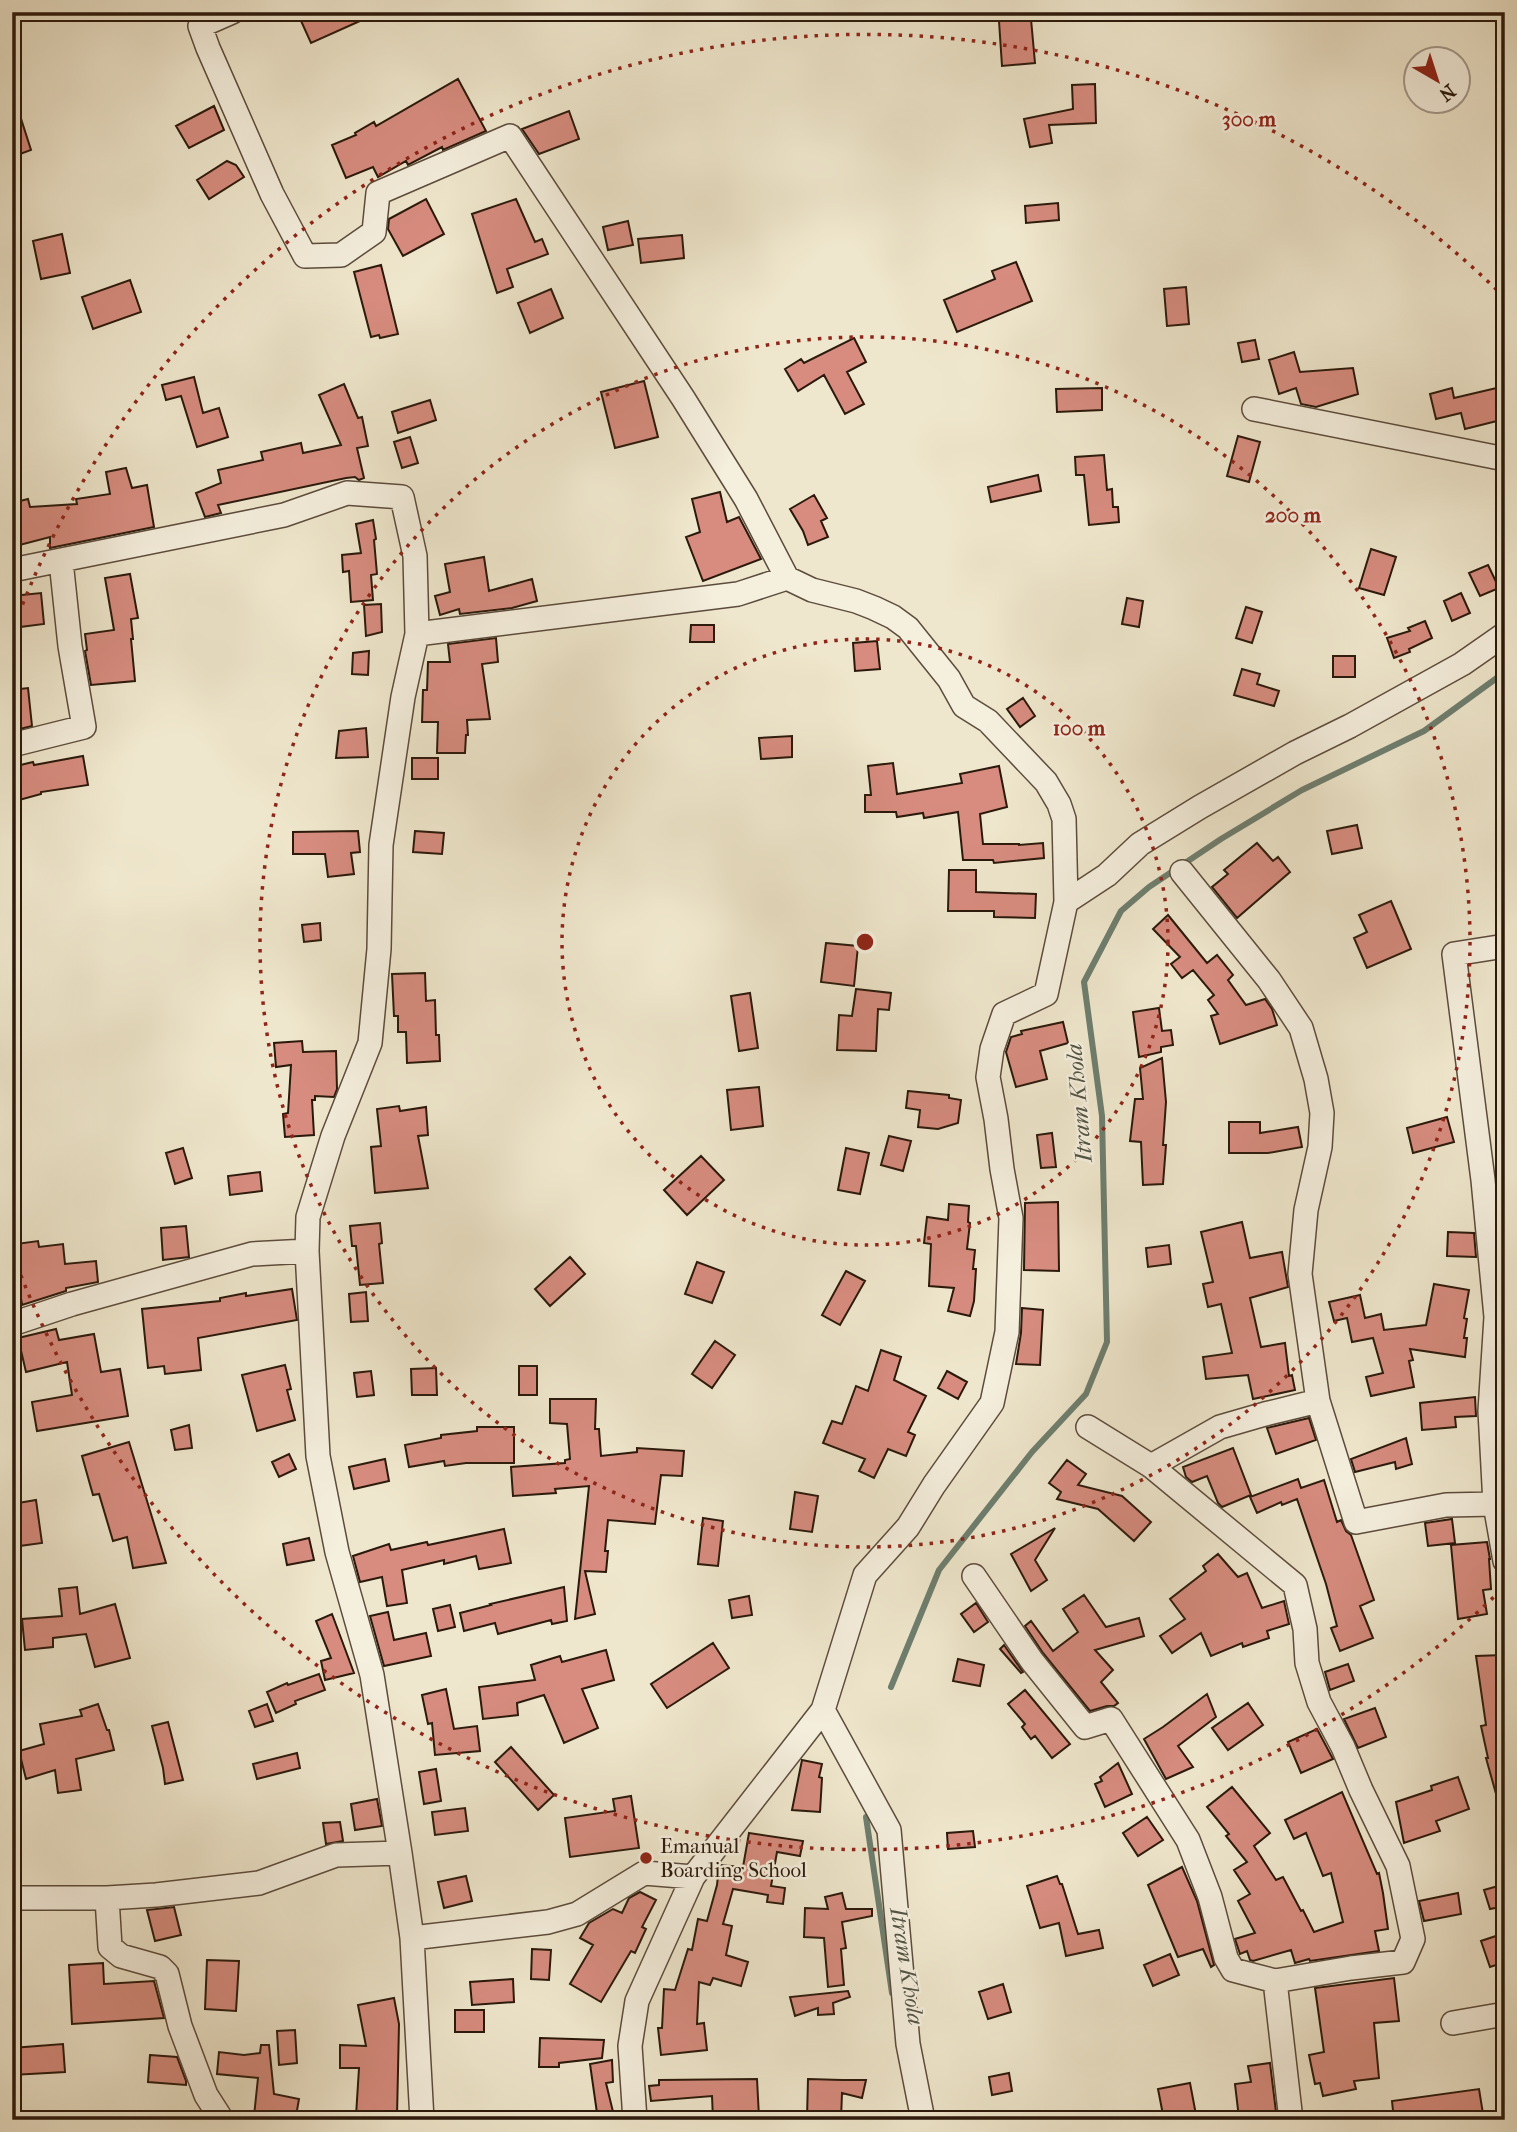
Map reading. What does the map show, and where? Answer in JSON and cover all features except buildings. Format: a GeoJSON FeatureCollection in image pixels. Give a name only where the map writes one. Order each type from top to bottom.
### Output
{"type":"FeatureCollection","features":[{"type":"Feature","properties":{"kind":"street"},"geometry":{"type":"LineString","coordinates":[[232,12],[200,26],[272,194],[305,256],[341,255],[374,232],[377,193],[510,136],[684,398],[746,499],[787,578],[812,590],[856,601],[893,617],[908,628],[949,679],[964,706],[988,721],[1046,782],[1064,819],[1066,902],[1046,994],[1004,1014],[992,1049],[988,1077],[1011,1218],[1007,1332],[992,1403],[908,1527],[865,1575],[823,1710],[694,1877],[637,2001],[630,2046],[635,2120]]}},
{"type":"Feature","properties":{"kind":"street"},"geometry":{"type":"LineString","coordinates":[[1254,409],[1505,459]]}},
{"type":"Feature","properties":{"kind":"street"},"geometry":{"type":"LineString","coordinates":[[12,570],[284,515],[347,493],[402,497],[415,556],[417,634],[403,697],[381,845],[379,949],[370,1043],[333,1136],[311,1205],[307,1251],[318,1457],[337,1552],[372,1675],[400,1853],[412,1938],[422,2120]]}},
{"type":"Feature","properties":{"kind":"street"},"geometry":{"type":"LineString","coordinates":[[12,745],[84,727],[70,646],[61,561]]}},
{"type":"Feature","properties":{"kind":"street"},"geometry":{"type":"LineString","coordinates":[[417,634],[738,594],[787,578]]}},
{"type":"Feature","properties":{"kind":"street"},"geometry":{"type":"LineString","coordinates":[[1066,902],[1107,875],[1140,844],[1200,807],[1462,664],[1505,634]]}},
{"type":"Feature","properties":{"kind":"street"},"geometry":{"type":"LineString","coordinates":[[1182,872],[1269,980],[1301,1028],[1316,1079],[1322,1113],[1320,1147],[1306,1210],[1300,1274],[1318,1401],[1356,1522],[1446,1504],[1495,1504]]}},
{"type":"Feature","properties":{"kind":"street"},"geometry":{"type":"LineString","coordinates":[[1505,946],[1454,954],[1483,1180],[1496,1317],[1490,1410],[1495,1504],[1505,1561]]}},
{"type":"Feature","properties":{"kind":"street"},"geometry":{"type":"LineString","coordinates":[[12,1324],[72,1304],[252,1254],[307,1251]]}},
{"type":"Feature","properties":{"kind":"street"},"geometry":{"type":"LineString","coordinates":[[1151,1466],[1220,1427],[1318,1401]]}},
{"type":"Feature","properties":{"kind":"street"},"geometry":{"type":"LineString","coordinates":[[974,1576],[1032,1661],[1085,1727],[1111,1719],[1188,1840],[1210,1898],[1226,1958],[1233,1970],[1275,1981],[1403,1962],[1413,1939],[1398,1866],[1343,1746],[1319,1702],[1307,1663],[1305,1629],[1294,1585],[1151,1466],[1088,1427]]}},
{"type":"Feature","properties":{"kind":"street"},"geometry":{"type":"LineString","coordinates":[[823,1710],[889,1830],[908,2045],[923,2120]]}},
{"type":"Feature","properties":{"kind":"street"},"geometry":{"type":"LineString","coordinates":[[12,1898],[156,1895],[259,1883],[336,1855],[400,1853]]}},
{"type":"Feature","properties":{"kind":"street"},"geometry":{"type":"LineString","coordinates":[[412,1938],[548,1923],[577,1914],[644,1873],[694,1877]]}},
{"type":"Feature","properties":{"kind":"street"},"geometry":{"type":"LineString","coordinates":[[107,1898],[110,1947],[121,1956],[160,1967],[167,1974],[180,2026],[206,2095],[222,2120]]}},
{"type":"Feature","properties":{"kind":"street"},"geometry":{"type":"LineString","coordinates":[[1275,1981],[1291,2120]]}},
{"type":"Feature","properties":{"kind":"street"},"geometry":{"type":"LineString","coordinates":[[1453,2024],[1505,2014]]}},
{"type":"Feature","properties":{"kind":"waterway","name":"Itram Khola"},"geometry":{"type":"LineString","coordinates":[[891,1687],[939,1570],[1032,1452],[1086,1394],[1107,1342],[1102,1116],[1084,982],[1121,911],[1149,887],[1221,839],[1302,790],[1424,731],[1505,672]]}},
{"type":"Feature","properties":{"kind":"waterway","name":"Itram Khola"},"geometry":{"type":"LineString","coordinates":[[866,1817],[892,1993]]}},
{"type":"Feature","properties":{"kind":"place","name":"Emanual Boarding School"},"geometry":{"type":"Point","coordinates":[646,1858]}}]}
